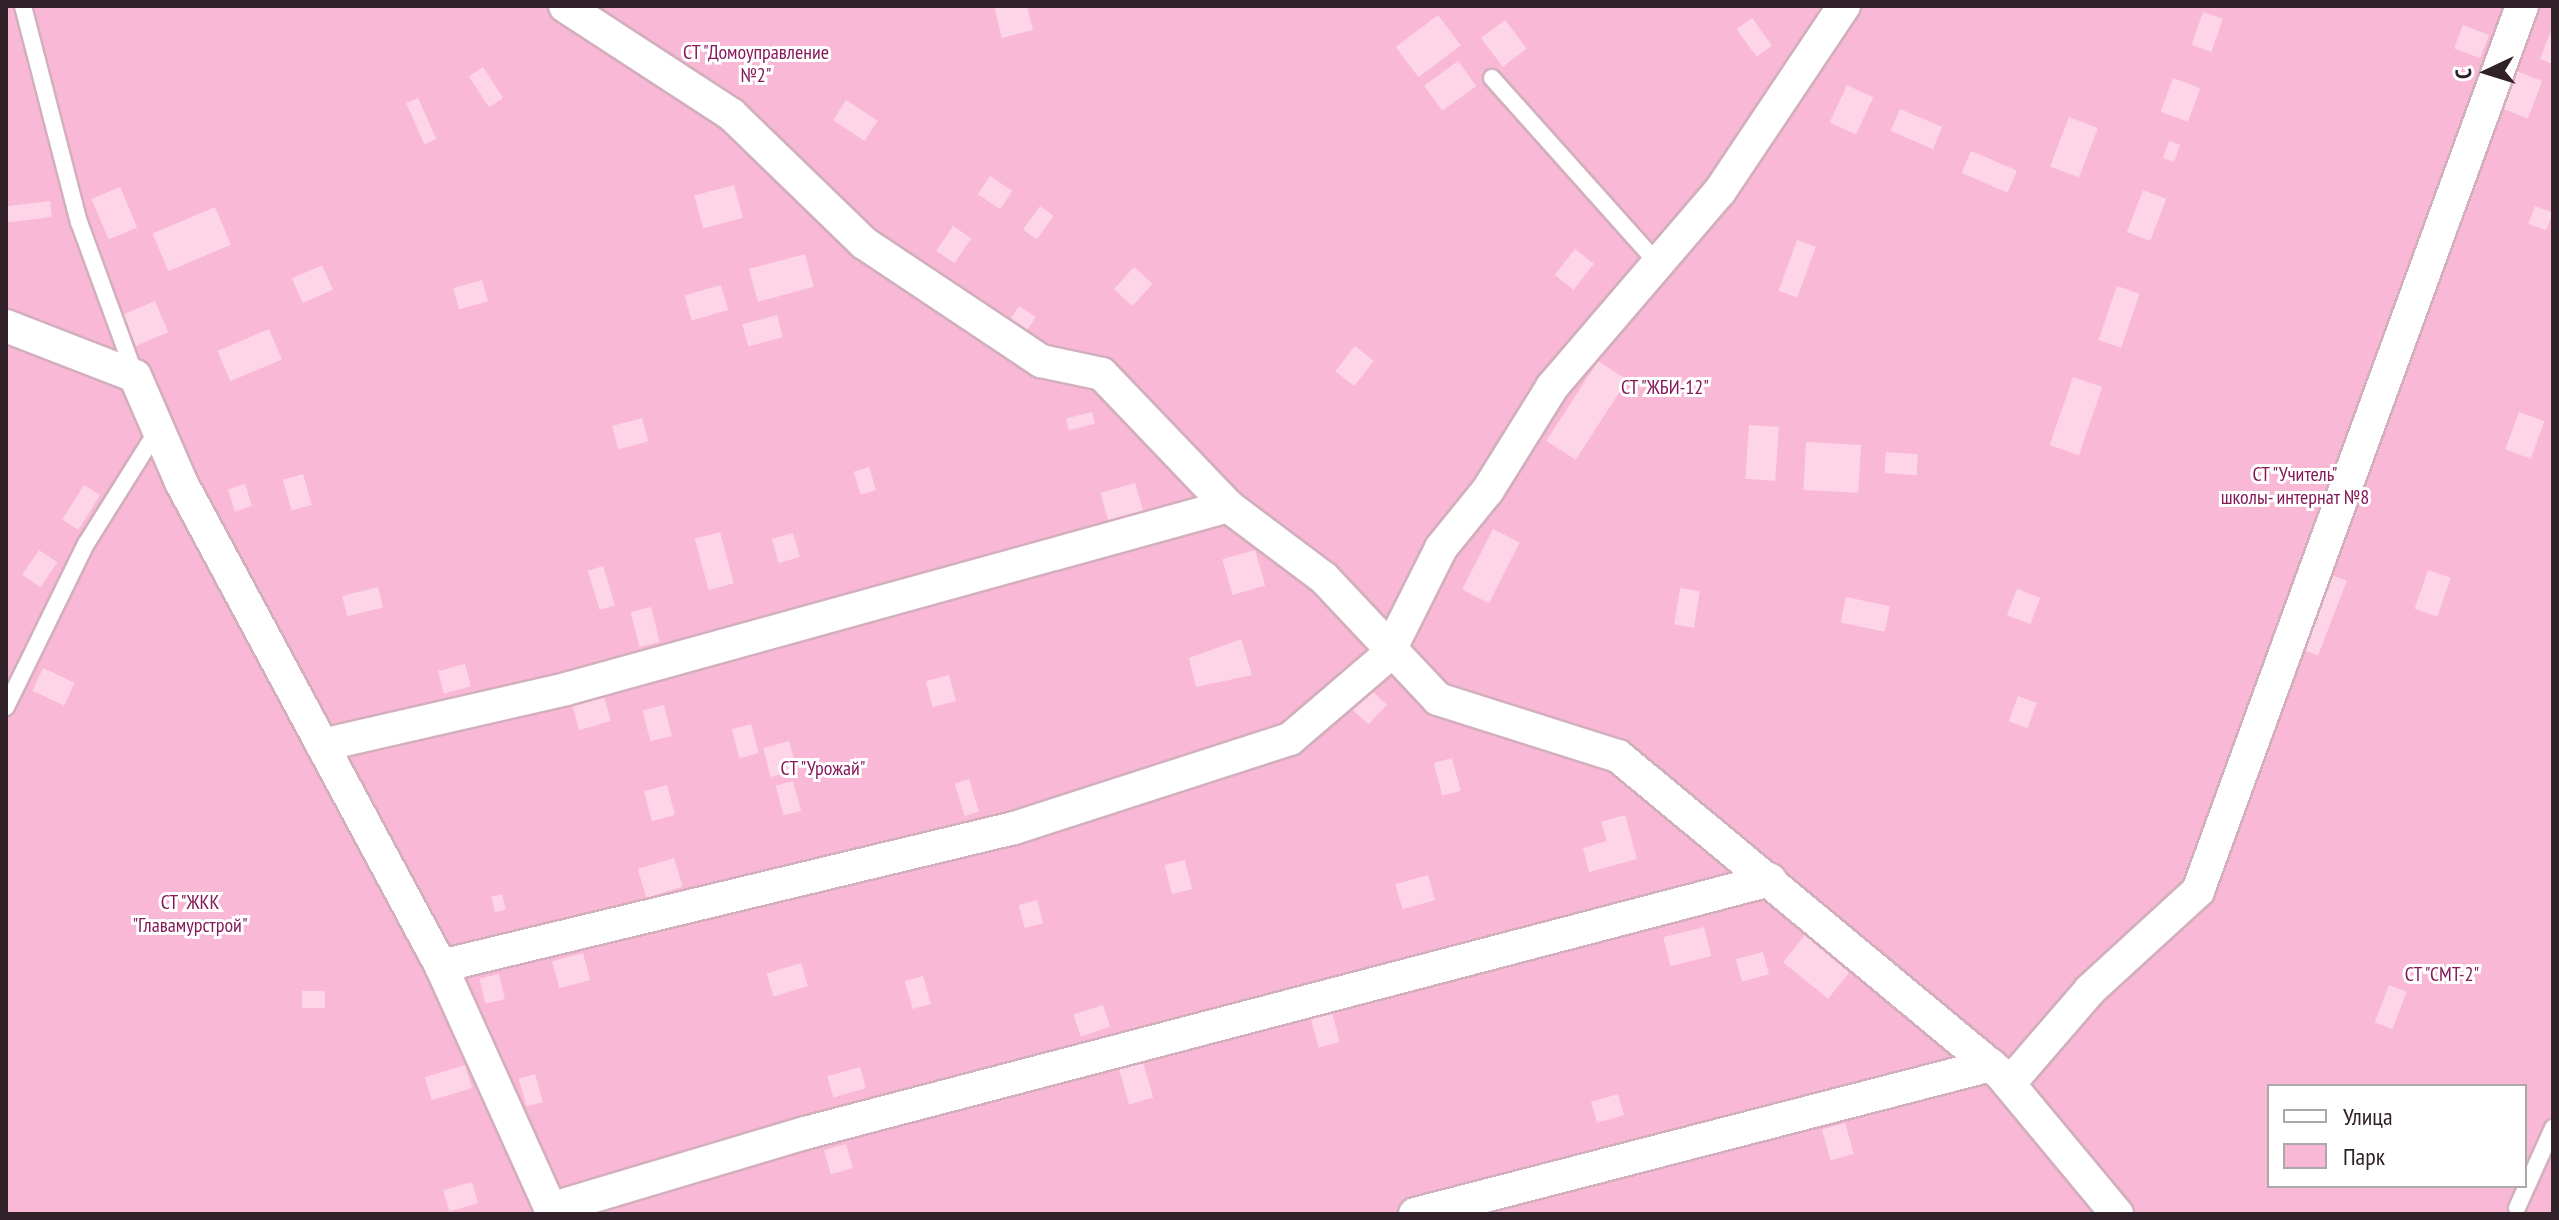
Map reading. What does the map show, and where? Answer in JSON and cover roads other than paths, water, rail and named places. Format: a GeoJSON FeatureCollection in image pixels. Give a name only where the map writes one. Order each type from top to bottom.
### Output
{"type":"FeatureCollection","features":[{"type":"Feature","properties":{"kind":"street"},"geometry":{"type":"LineString","coordinates":[[565,6],[732,115],[864,243],[1041,361],[1102,374],[1228,506],[1324,578],[1393,644],[1438,699],[1618,756],[2000,1074],[2117,1214]]}},
{"type":"Feature","properties":{"kind":"street"},"geometry":{"type":"LineString","coordinates":[[441,966],[1014,828],[1290,739],[1393,644],[1441,548],[1488,490],[1552,387],[1660,266],[1720,191],[1844,6]]}},
{"type":"Feature","properties":{"kind":"street"},"geometry":{"type":"LineString","coordinates":[[1415,1214],[2000,1074],[2198,891],[2522,6]]}},
{"type":"Feature","properties":{"kind":"street"},"geometry":{"type":"LineString","coordinates":[[6,326],[135,376],[158,429],[441,966],[552,1212],[805,1133],[1770,880]]}},
{"type":"Feature","properties":{"kind":"street"},"geometry":{"type":"LineString","coordinates":[[322,745],[582,685],[1228,506]]}},
{"type":"Feature","properties":{"kind":"lane"},"geometry":{"type":"LineString","coordinates":[[23,6],[79,222],[135,376]]}},
{"type":"Feature","properties":{"kind":"lane"},"geometry":{"type":"LineString","coordinates":[[1492,78],[1660,266]]}},
{"type":"Feature","properties":{"kind":"lane"},"geometry":{"type":"LineString","coordinates":[[6,707],[86,544],[158,429]]}},
{"type":"Feature","properties":{"kind":"lane"},"geometry":{"type":"LineString","coordinates":[[2527,1186],[2553,1128]]}},
{"type":"Feature","properties":{"kind":"lane"},"geometry":{"type":"LineString","coordinates":[[2517,1208],[2526,1188]]}},
{"type":"Feature","properties":{"kind":"park label","name":"СТ \"Домоуправление №2\""},"geometry":{"type":"Point","coordinates":[756,64]}},
{"type":"Feature","properties":{"kind":"park label","name":"СТ \"ЖБИ-12\""},"geometry":{"type":"Point","coordinates":[1665,387]}},
{"type":"Feature","properties":{"kind":"park label","name":"СТ \"Учитель\" школы- интернат №8"},"geometry":{"type":"Point","coordinates":[2295,486]}},
{"type":"Feature","properties":{"kind":"park label","name":"СТ \"Урожай\""},"geometry":{"type":"Point","coordinates":[823,768]}},
{"type":"Feature","properties":{"kind":"park label","name":"СТ \"ЖКК \"Главамурстрой\""},"geometry":{"type":"Point","coordinates":[190,914]}},
{"type":"Feature","properties":{"kind":"park label","name":"СТ \"СМТ-2\""},"geometry":{"type":"Point","coordinates":[2442,974]}}]}
